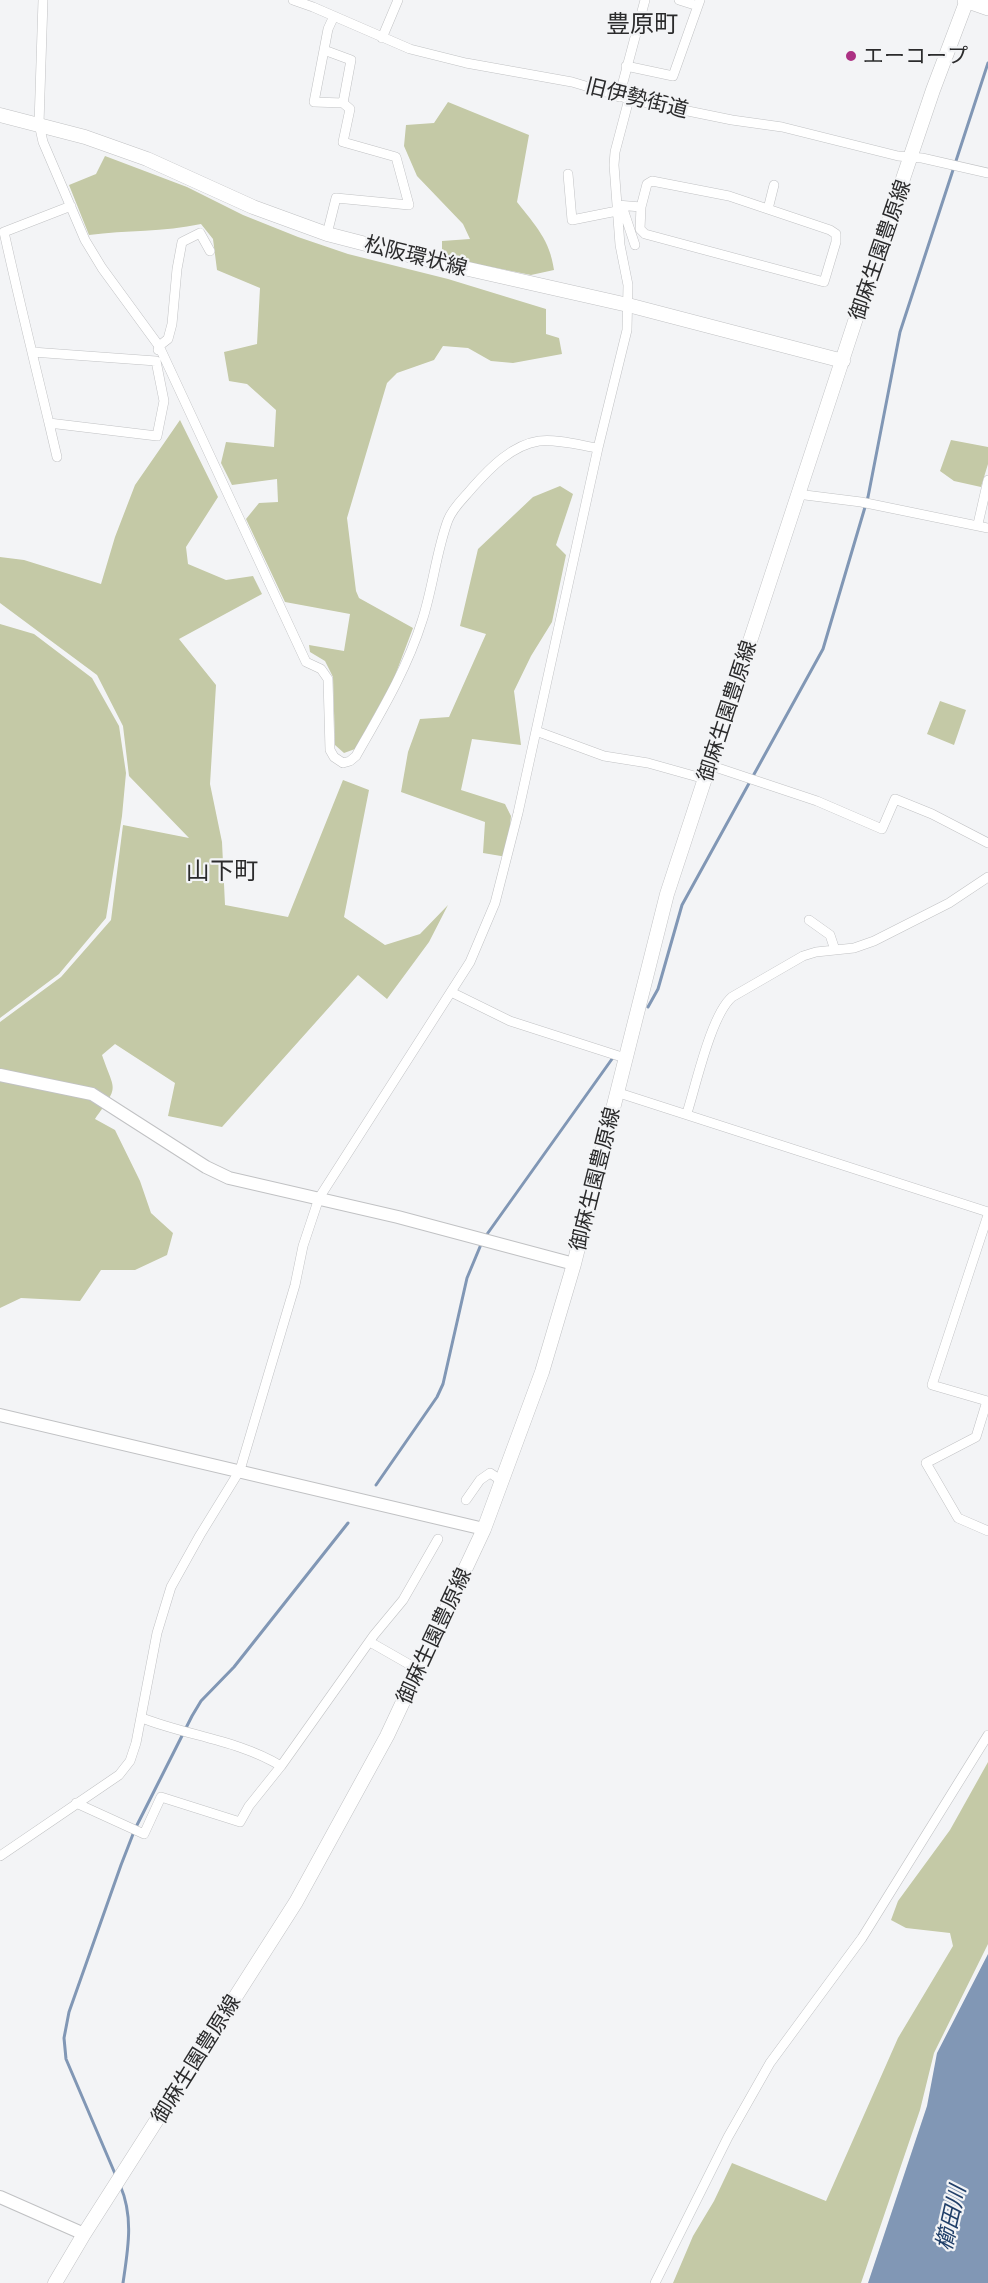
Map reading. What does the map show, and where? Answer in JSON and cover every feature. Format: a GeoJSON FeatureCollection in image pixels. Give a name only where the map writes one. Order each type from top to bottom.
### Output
{"type":"FeatureCollection","features":[{"type":"Feature","properties":{"kind":"main road"},"geometry":{"type":"LineString","coordinates":[[966,0],[988,8]]}},
{"type":"Feature","properties":{"kind":"main road","name":"御麻生園豊原線"},"geometry":{"type":"LineString","coordinates":[[55,2283],[296,1902],[387,1736],[484,1528],[542,1372],[574,1264],[596,1184],[616,1092],[667,894],[797,494],[910,158],[966,0]]}},
{"type":"Feature","properties":{"kind":"main road","name":"松阪環状線"},"geometry":{"type":"LineString","coordinates":[[0,115],[85,137],[147,159],[253,207],[327,234],[424,259],[628,305],[843,361]]}},
{"type":"Feature","properties":{"kind":"street"},"geometry":{"type":"LineString","coordinates":[[43,0],[39,124],[43,142],[85,240],[102,268],[159,346],[306,662],[321,669],[328,679],[330,750],[334,758],[343,763],[356,756],[397,684],[422,621],[442,541],[455,508],[494,464],[530,444],[538,441],[559,441],[598,448]]}},
{"type":"Feature","properties":{"kind":"street","name":"旧伊勢街道"},"geometry":{"type":"LineString","coordinates":[[293,0],[410,49],[466,63],[572,82],[624,98],[782,128],[910,158],[922,158],[988,173]]}},
{"type":"Feature","properties":{"kind":"street"},"geometry":{"type":"LineString","coordinates":[[382,38],[398,0]]}},
{"type":"Feature","properties":{"kind":"street"},"geometry":{"type":"LineString","coordinates":[[0,1856],[119,1775],[126,1767],[136,1743],[157,1633],[171,1587],[240,1470],[292,1296],[303,1246],[319,1198],[470,962],[495,903],[518,813],[598,448],[627,330],[628,285],[615,152],[624,98],[626,66],[645,0]]}},
{"type":"Feature","properties":{"kind":"street"},"geometry":{"type":"LineString","coordinates":[[626,66],[673,76],[699,3],[680,0]]}},
{"type":"Feature","properties":{"kind":"street"},"geometry":{"type":"LineString","coordinates":[[327,234],[336,198],[409,205],[396,157],[343,142],[350,109],[343,103],[314,102],[328,29],[334,16]]}},
{"type":"Feature","properties":{"kind":"street"},"geometry":{"type":"LineString","coordinates":[[324,50],[351,60],[343,103]]}},
{"type":"Feature","properties":{"kind":"street"},"geometry":{"type":"LineString","coordinates":[[568,174],[572,220],[619,208],[641,207]]}},
{"type":"Feature","properties":{"kind":"street"},"geometry":{"type":"LineString","coordinates":[[652,181],[729,196],[830,230],[836,234],[836,242],[824,282],[645,234],[640,229],[641,207],[647,184],[652,181]]}},
{"type":"Feature","properties":{"kind":"street"},"geometry":{"type":"LineString","coordinates":[[768,209],[774,185]]}},
{"type":"Feature","properties":{"kind":"street"},"geometry":{"type":"LineString","coordinates":[[57,457],[2,232],[70,206]]}},
{"type":"Feature","properties":{"kind":"street"},"geometry":{"type":"LineString","coordinates":[[619,208],[635,246]]}},
{"type":"Feature","properties":{"kind":"street"},"geometry":{"type":"LineString","coordinates":[[50,423],[157,436],[164,401],[156,361],[159,346],[168,339],[172,324],[182,242],[200,233],[210,251]]}},
{"type":"Feature","properties":{"kind":"street"},"geometry":{"type":"LineString","coordinates":[[32,352],[156,361]]}},
{"type":"Feature","properties":{"kind":"street"},"geometry":{"type":"LineString","coordinates":[[978,524],[988,480]]}},
{"type":"Feature","properties":{"kind":"street"},"geometry":{"type":"LineString","coordinates":[[797,494],[873,504],[978,524],[988,528]]}},
{"type":"Feature","properties":{"kind":"street"},"geometry":{"type":"LineString","coordinates":[[536,732],[604,756],[648,763],[705,778]]}},
{"type":"Feature","properties":{"kind":"street"},"geometry":{"type":"LineString","coordinates":[[709,765],[818,801],[882,829],[895,799],[932,814],[988,843]]}},
{"type":"Feature","properties":{"kind":"street"},"geometry":{"type":"LineString","coordinates":[[687,1113],[716,1020],[724,1004],[803,956],[854,948],[874,941],[949,903],[988,877]]}},
{"type":"Feature","properties":{"kind":"street"},"geometry":{"type":"LineString","coordinates":[[809,920],[830,934],[835,950]]}},
{"type":"Feature","properties":{"kind":"street"},"geometry":{"type":"LineString","coordinates":[[451,992],[510,1021],[625,1058]]}},
{"type":"Feature","properties":{"kind":"street"},"geometry":{"type":"LineString","coordinates":[[0,1075],[92,1094],[206,1167],[229,1178],[319,1198],[574,1264]]}},
{"type":"Feature","properties":{"kind":"street"},"geometry":{"type":"LineString","coordinates":[[616,1092],[687,1113],[988,1214],[932,1385],[987,1401],[976,1437],[926,1463],[958,1518],[988,1531]]}},
{"type":"Feature","properties":{"kind":"street"},"geometry":{"type":"LineString","coordinates":[[0,1414],[484,1528]]}},
{"type":"Feature","properties":{"kind":"street"},"geometry":{"type":"LineString","coordinates":[[466,1500],[480,1480],[490,1473],[502,1481]]}},
{"type":"Feature","properties":{"kind":"street"},"geometry":{"type":"LineString","coordinates":[[76,1803],[144,1834],[161,1797],[240,1821],[403,1600],[438,1539]]}},
{"type":"Feature","properties":{"kind":"street"},"geometry":{"type":"LineString","coordinates":[[370,1642],[419,1670]]}},
{"type":"Feature","properties":{"kind":"street"},"geometry":{"type":"LineString","coordinates":[[142,1718],[179,1731],[231,1743],[268,1758],[281,1766]]}},
{"type":"Feature","properties":{"kind":"street"},"geometry":{"type":"LineString","coordinates":[[655,2283],[697,2197],[759,2081],[783,2044],[862,1938],[988,1735]]}},
{"type":"Feature","properties":{"kind":"street"},"geometry":{"type":"LineString","coordinates":[[0,2197],[84,2234]]}},
{"type":"Feature","properties":{"kind":"green space"},"geometry":{"type":"Polygon","coordinates":[[[448,102],[529,135],[517,202],[545,241],[554,270],[531,275],[442,257],[442,241],[470,239],[463,224],[417,176],[404,146],[406,125],[434,123],[448,102]]]}},
{"type":"Feature","properties":{"kind":"green space"},"geometry":{"type":"Polygon","coordinates":[[[105,156],[187,187],[243,215],[298,237],[348,254],[448,279],[546,309],[546,334],[559,338],[562,354],[513,363],[491,361],[468,348],[443,346],[434,360],[397,373],[387,383],[347,518],[356,591],[359,598],[413,628],[393,681],[355,749],[344,753],[335,745],[333,677],[325,661],[310,652],[309,645],[344,651],[350,614],[285,602],[246,519],[259,503],[278,502],[277,479],[232,485],[221,463],[226,442],[274,447],[276,410],[247,384],[229,381],[224,352],[257,344],[260,288],[217,270],[213,239],[201,224],[89,235],[69,185],[96,174],[105,156]]]}},
{"type":"Feature","properties":{"kind":"green space"},"geometry":{"type":"Polygon","coordinates":[[[180,420],[218,497],[186,547],[188,564],[226,580],[253,576],[262,594],[179,639],[216,685],[210,784],[222,842],[225,905],[288,917],[343,780],[369,790],[344,917],[385,945],[420,934],[448,905],[429,942],[387,999],[358,975],[222,1127],[168,1116],[175,1083],[115,1044],[102,1055],[113,1088],[95,1119],[115,1130],[140,1181],[151,1213],[173,1233],[167,1255],[135,1270],[101,1270],[80,1301],[21,1298],[0,1308],[0,1022],[61,977],[111,920],[123,825],[189,838],[129,776],[123,726],[97,675],[0,603],[0,557],[24,560],[101,584],[115,537],[135,485],[180,420]]]}},
{"type":"Feature","properties":{"kind":"green space"},"geometry":{"type":"Polygon","coordinates":[[[951,440],[988,447],[988,464],[981,487],[954,481],[940,471],[951,440]]]}},
{"type":"Feature","properties":{"kind":"green space"},"geometry":{"type":"Polygon","coordinates":[[[560,486],[573,494],[556,545],[566,555],[552,622],[531,656],[514,691],[521,745],[472,739],[461,790],[505,804],[511,816],[507,857],[483,853],[485,822],[401,792],[408,752],[420,719],[449,717],[486,634],[460,626],[478,549],[533,497],[560,486]]]}},
{"type":"Feature","properties":{"kind":"green space"},"geometry":{"type":"Polygon","coordinates":[[[0,624],[34,634],[92,678],[119,726],[126,773],[122,816],[106,918],[59,974],[0,1018],[0,624]]]}},
{"type":"Feature","properties":{"kind":"green space"},"geometry":{"type":"Polygon","coordinates":[[[940,701],[966,710],[954,745],[927,734],[940,701]]]}},
{"type":"Feature","properties":{"kind":"green space"},"geometry":{"type":"Polygon","coordinates":[[[988,1762],[988,1944],[934,2053],[920,2110],[861,2283],[673,2283],[693,2236],[714,2201],[732,2163],[826,2201],[898,2038],[953,1946],[950,1933],[906,1928],[891,1920],[898,1901],[950,1830],[988,1762]]]}},
{"type":"Feature","properties":{"kind":"water","name":"櫛田川"},"geometry":{"type":"Polygon","coordinates":[[[988,1954],[988,2283],[868,2283],[927,2106],[937,2053],[988,1954]]]}},
{"type":"Feature","properties":{"kind":"waterway"},"geometry":{"type":"LineString","coordinates":[[648,1007],[658,989],[682,905],[823,649],[868,497],[900,332],[988,63]]}},
{"type":"Feature","properties":{"kind":"waterway"},"geometry":{"type":"LineString","coordinates":[[485,1237],[612,1059]]}},
{"type":"Feature","properties":{"kind":"waterway"},"geometry":{"type":"LineString","coordinates":[[376,1485],[437,1397],[443,1384],[467,1278],[482,1242]]}},
{"type":"Feature","properties":{"kind":"waterway"},"geometry":{"type":"LineString","coordinates":[[116,2176],[66,2059],[64,2038],[69,2012],[121,1865],[135,1829],[201,1701],[234,1667],[348,1523]]}},
{"type":"Feature","properties":{"kind":"waterway"},"geometry":{"type":"LineString","coordinates":[[120,2185],[128,2221],[128,2245],[123,2283]]}},
{"type":"Feature","properties":{"kind":"place","name":"エーコープ"},"geometry":{"type":"Point","coordinates":[851,56]}},
{"type":"Feature","properties":{"kind":"district","name":"豊原町"},"geometry":{"type":"Point","coordinates":[642,24]}},
{"type":"Feature","properties":{"kind":"district","name":"山下町"},"geometry":{"type":"Point","coordinates":[222,871]}}]}
